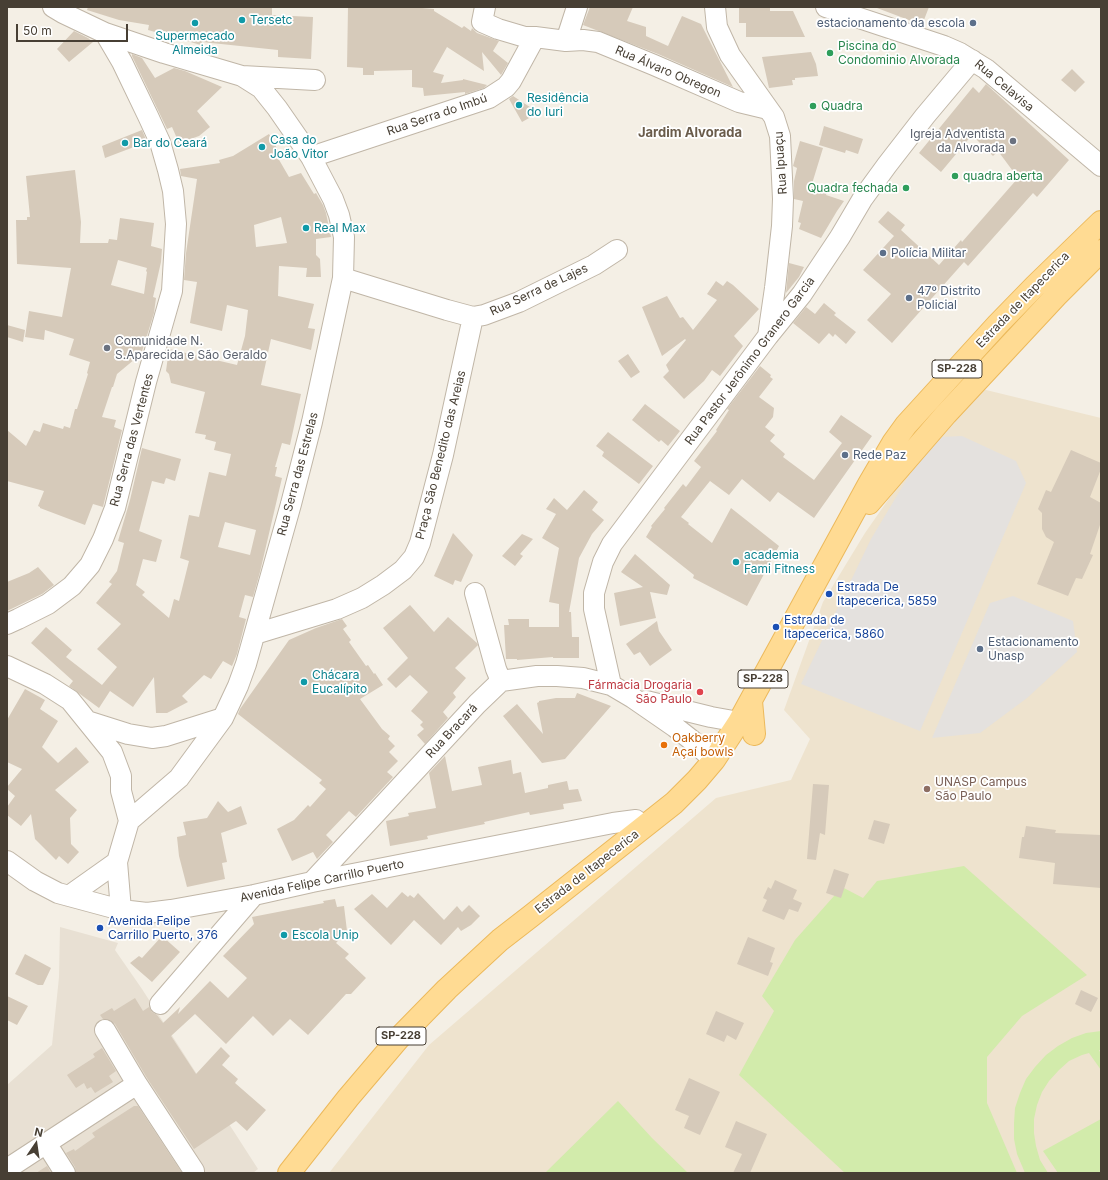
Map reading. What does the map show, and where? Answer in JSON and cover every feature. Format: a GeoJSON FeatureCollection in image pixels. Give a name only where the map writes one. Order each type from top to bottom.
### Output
{"type":"FeatureCollection","features":[{"type":"Feature","properties":{"kind":"main road","name":"Estrada de Itapecerica"},"geometry":{"type":"LineString","coordinates":[[289,1173],[348,1098],[399,1038],[447,989],[500,940],[674,802],[746,728],[751,701],[869,484],[893,443],[906,425],[998,324],[1101,222]]}},
{"type":"Feature","properties":{"kind":"main road","name":"Estrada de Itapecerica"},"geometry":{"type":"LineString","coordinates":[[840,538],[946,414],[1056,296],[1101,251]]}},
{"type":"Feature","properties":{"kind":"street"},"geometry":{"type":"LineString","coordinates":[[53,7],[105,33],[164,54],[242,76],[315,80]]}},
{"type":"Feature","properties":{"kind":"street"},"geometry":{"type":"LineString","coordinates":[[566,41],[577,7]]}},
{"type":"Feature","properties":{"kind":"street","name":"Rua Ipuaçu"},"geometry":{"type":"LineString","coordinates":[[715,7],[717,27],[730,56],[774,117],[780,136],[783,199],[782,226],[776,288],[768,336]]}},
{"type":"Feature","properties":{"kind":"street","name":"Rua Celavisa"},"geometry":{"type":"LineString","coordinates":[[826,7],[944,46],[960,53],[986,69],[1101,166]]}},
{"type":"Feature","properties":{"kind":"street","name":"Rua Álvaro Obregon"},"geometry":{"type":"LineString","coordinates":[[483,15],[510,33],[525,37],[598,42],[739,102],[768,109]]}},
{"type":"Feature","properties":{"kind":"street","name":"Rua Serra das Vertentes"},"geometry":{"type":"LineString","coordinates":[[7,624],[48,604],[72,586],[90,565],[103,539],[115,508],[146,382],[172,291],[176,224],[173,191],[168,170],[160,142],[122,62],[105,33]]}},
{"type":"Feature","properties":{"kind":"street","name":"Rua Serra do Imbú"},"geometry":{"type":"LineString","coordinates":[[311,157],[489,98],[506,87],[511,81],[535,37]]}},
{"type":"Feature","properties":{"kind":"street","name":"Rua Pastor Jerônimo Granero Garcia"},"geometry":{"type":"LineString","coordinates":[[611,685],[594,609],[594,593],[603,562],[612,544],[768,336],[810,284],[863,198],[887,165],[925,116],[972,60]]}},
{"type":"Feature","properties":{"kind":"street","name":"Rua Serra das Estrelas"},"geometry":{"type":"LineString","coordinates":[[129,821],[179,778],[223,718],[238,686],[255,634],[312,422],[342,278],[344,237],[334,199],[311,157],[261,88],[242,76]]}},
{"type":"Feature","properties":{"kind":"street","name":"Rua Serra de Lajes"},"geometry":{"type":"LineString","coordinates":[[342,278],[473,317],[484,315],[519,302],[594,265],[617,250]]}},
{"type":"Feature","properties":{"kind":"street","name":"Praça São Benedito das Areias"},"geometry":{"type":"LineString","coordinates":[[255,634],[337,609],[362,598],[403,570],[414,557],[420,543],[443,455],[473,317]]}},
{"type":"Feature","properties":{"kind":"street"},"geometry":{"type":"LineString","coordinates":[[476,593],[496,669],[502,681],[537,676],[557,676],[583,678],[611,685],[675,727],[714,760]]}},
{"type":"Feature","properties":{"kind":"street"},"geometry":{"type":"LineString","coordinates":[[7,666],[45,684],[70,700],[112,752],[121,776],[121,791],[129,821],[117,862],[121,910]]}},
{"type":"Feature","properties":{"kind":"street","name":"Rua Bracará"},"geometry":{"type":"LineString","coordinates":[[312,882],[477,704],[502,681]]}},
{"type":"Feature","properties":{"kind":"street"},"geometry":{"type":"LineString","coordinates":[[632,698],[746,728]]}},
{"type":"Feature","properties":{"kind":"street"},"geometry":{"type":"LineString","coordinates":[[87,721],[128,734],[152,738],[166,736],[223,718]]}},
{"type":"Feature","properties":{"kind":"street","name":"Avenida Felipe Carrillo Puerto"},"geometry":{"type":"LineString","coordinates":[[7,861],[35,881],[58,893],[121,910],[147,913],[254,895],[312,882],[613,823],[636,820],[644,827]]}},
{"type":"Feature","properties":{"kind":"street"},"geometry":{"type":"LineString","coordinates":[[69,896],[117,862]]}},
{"type":"Feature","properties":{"kind":"street"},"geometry":{"type":"LineString","coordinates":[[160,1004],[254,895]]}},
{"type":"Feature","properties":{"kind":"street"},"geometry":{"type":"LineString","coordinates":[[105,1030],[137,1084],[194,1171]]}},
{"type":"Feature","properties":{"kind":"street"},"geometry":{"type":"LineString","coordinates":[[7,1169],[137,1084]]}},
{"type":"Feature","properties":{"kind":"street"},"geometry":{"type":"LineString","coordinates":[[46,1143],[65,1173]]}},
{"type":"Feature","properties":{"kind":"shaded area","name":"UNASP Campus São Paulo"},"geometry":{"type":"Polygon","coordinates":[[[982,389],[1101,418],[1101,1173],[329,1173],[429,1045],[716,798],[791,780],[810,739],[784,710],[823,602],[865,533],[929,441],[982,389]]]}},
{"type":"Feature","properties":{"kind":"shaded area"},"geometry":{"type":"Polygon","coordinates":[[[962,436],[1016,461],[1026,483],[920,731],[801,684],[871,539],[916,464],[942,437],[962,436]]]}},
{"type":"Feature","properties":{"kind":"shaded area"},"geometry":{"type":"Polygon","coordinates":[[[1013,596],[1073,621],[1077,652],[1027,698],[980,733],[932,738],[990,603],[1013,596]]]}},
{"type":"Feature","properties":{"kind":"shaded area"},"geometry":{"type":"Polygon","coordinates":[[[60,927],[118,943],[115,950],[142,989],[258,1169],[253,1173],[7,1173],[7,1085],[52,1045],[59,977],[60,927]]]}},
{"type":"Feature","properties":{"kind":"green space"},"geometry":{"type":"Polygon","coordinates":[[[964,866],[1087,975],[1022,1016],[987,1057],[987,1103],[1017,1173],[845,1173],[739,1075],[774,1011],[762,996],[795,940],[842,887],[863,898],[877,881],[964,866]]]}},
{"type":"Feature","properties":{"kind":"green space"},"geometry":{"type":"Polygon","coordinates":[[[1101,1031],[1101,1050],[1099,1050],[1101,1054],[1101,1070],[1089,1053],[1082,1055],[1069,1061],[1059,1070],[1042,1092],[1034,1119],[1034,1133],[1040,1160],[1048,1173],[1025,1173],[1017,1154],[1014,1139],[1014,1123],[1015,1108],[1026,1079],[1046,1055],[1058,1046],[1072,1038],[1086,1033],[1101,1031]]]}},
{"type":"Feature","properties":{"kind":"green space"},"geometry":{"type":"Polygon","coordinates":[[[618,1101],[652,1138],[688,1173],[545,1173],[618,1101]]]}},
{"type":"Feature","properties":{"kind":"green space"},"geometry":{"type":"Polygon","coordinates":[[[1101,1119],[1101,1173],[1058,1173],[1043,1151],[1101,1119]]]}},
{"type":"Feature","properties":{"kind":"building"},"geometry":{"type":"Polygon","coordinates":[[[88,7],[272,7],[272,15],[313,17],[311,59],[278,57],[278,50],[202,42],[201,45],[148,30],[149,25],[119,20],[87,10],[88,7]]]}},
{"type":"Feature","properties":{"kind":"building"},"geometry":{"type":"Polygon","coordinates":[[[348,7],[422,7],[434,9],[434,11],[462,28],[464,26],[471,31],[472,28],[477,33],[499,41],[493,51],[508,63],[501,75],[482,52],[484,71],[447,47],[433,72],[444,75],[441,83],[463,79],[487,85],[484,88],[465,94],[465,92],[424,96],[423,88],[412,87],[412,70],[374,71],[374,75],[363,75],[363,68],[347,67],[348,7]]]}},
{"type":"Feature","properties":{"kind":"building"},"geometry":{"type":"Polygon","coordinates":[[[590,7],[633,7],[627,21],[646,27],[646,36],[668,46],[682,16],[701,24],[733,87],[658,54],[583,25],[590,7]]]}},
{"type":"Feature","properties":{"kind":"building"},"geometry":{"type":"Polygon","coordinates":[[[739,7],[770,7],[770,11],[793,11],[805,37],[746,37],[746,23],[739,23],[739,7]]]}},
{"type":"Feature","properties":{"kind":"building"},"geometry":{"type":"Polygon","coordinates":[[[929,7],[922,25],[877,8],[929,7]]]}},
{"type":"Feature","properties":{"kind":"building"},"geometry":{"type":"Polygon","coordinates":[[[74,31],[93,42],[69,62],[57,49],[74,31]]]}},
{"type":"Feature","properties":{"kind":"building"},"geometry":{"type":"Polygon","coordinates":[[[811,52],[816,64],[818,76],[795,78],[795,80],[792,80],[793,85],[769,88],[762,57],[811,52]]]}},
{"type":"Feature","properties":{"kind":"building"},"geometry":{"type":"Polygon","coordinates":[[[132,54],[142,58],[155,78],[174,68],[185,71],[222,87],[197,111],[210,127],[199,136],[179,143],[172,127],[167,129],[132,54]]]}},
{"type":"Feature","properties":{"kind":"building"},"geometry":{"type":"Polygon","coordinates":[[[1072,69],[1085,82],[1075,92],[1061,80],[1072,69]]]}},
{"type":"Feature","properties":{"kind":"building"},"geometry":{"type":"Polygon","coordinates":[[[986,84],[1069,160],[1037,197],[1033,193],[968,266],[964,262],[892,343],[867,320],[891,294],[863,270],[894,236],[878,222],[888,211],[905,225],[901,230],[939,265],[961,240],[962,242],[1018,178],[998,151],[993,156],[972,135],[941,172],[919,153],[973,87],[979,93],[986,84]]]}},
{"type":"Feature","properties":{"kind":"building","name":"Residência do Iuri"},"geometry":{"type":"Polygon","coordinates":[[[513,96],[536,111],[531,117],[522,122],[509,99],[513,96]]]}},
{"type":"Feature","properties":{"kind":"building"},"geometry":{"type":"Polygon","coordinates":[[[824,126],[863,139],[858,154],[846,150],[845,153],[819,145],[824,126]]]}},
{"type":"Feature","properties":{"kind":"building","name":"Bar do Ceará"},"geometry":{"type":"Polygon","coordinates":[[[142,130],[147,142],[105,158],[102,146],[142,130]]]}},
{"type":"Feature","properties":{"kind":"building"},"geometry":{"type":"Polygon","coordinates":[[[269,134],[279,152],[277,153],[278,158],[289,177],[301,173],[314,194],[316,193],[326,213],[331,237],[316,239],[316,255],[320,259],[321,277],[306,277],[307,268],[279,266],[278,296],[314,304],[308,328],[315,329],[311,350],[271,339],[261,385],[301,394],[290,445],[282,443],[275,467],[277,467],[275,476],[282,478],[260,572],[253,597],[245,595],[239,617],[246,619],[237,654],[232,666],[223,661],[211,679],[204,675],[182,696],[188,702],[167,713],[156,713],[154,677],[133,707],[110,691],[99,708],[69,686],[73,681],[31,643],[46,627],[72,650],[66,657],[102,685],[117,667],[97,649],[121,624],[96,603],[112,584],[109,582],[117,571],[124,543],[118,541],[130,500],[142,448],[181,459],[175,481],[166,478],[164,484],[152,481],[139,531],[162,540],[156,562],[143,559],[136,585],[145,592],[142,595],[169,618],[174,599],[179,601],[189,561],[180,558],[189,515],[199,517],[209,472],[226,476],[231,454],[214,450],[216,442],[205,439],[206,435],[195,433],[205,392],[171,383],[169,374],[166,371],[169,349],[237,365],[245,336],[248,310],[227,305],[222,331],[190,323],[197,282],[184,280],[186,253],[197,179],[181,176],[180,169],[220,163],[219,160],[233,156],[269,134]],[[281,217],[254,225],[256,247],[287,243],[281,217]],[[225,522],[218,547],[250,555],[256,530],[225,522]]]}},
{"type":"Feature","properties":{"kind":"building"},"geometry":{"type":"Polygon","coordinates":[[[800,141],[823,148],[811,187],[827,192],[826,195],[844,201],[821,238],[799,229],[801,223],[798,222],[803,201],[794,199],[794,181],[797,168],[793,166],[800,141]]]}},
{"type":"Feature","properties":{"kind":"building"},"geometry":{"type":"Polygon","coordinates":[[[75,170],[81,222],[80,243],[108,243],[109,239],[117,240],[120,218],[154,223],[151,246],[162,249],[161,262],[153,297],[156,298],[154,313],[141,354],[117,374],[102,417],[116,420],[114,427],[122,430],[103,507],[93,504],[85,525],[40,508],[38,506],[44,491],[7,481],[7,430],[26,446],[34,430],[40,432],[43,423],[63,429],[64,426],[70,428],[75,409],[77,409],[88,374],[90,362],[69,355],[74,339],[45,330],[44,340],[25,337],[29,311],[62,317],[71,268],[17,264],[16,220],[27,220],[27,217],[30,217],[26,176],[75,170]],[[118,260],[111,285],[144,294],[147,268],[118,260]]]}},
{"type":"Feature","properties":{"kind":"building"},"geometry":{"type":"Polygon","coordinates":[[[789,263],[804,267],[799,277],[786,293],[789,263]]]}},
{"type":"Feature","properties":{"kind":"building"},"geometry":{"type":"Polygon","coordinates":[[[716,281],[723,286],[727,281],[759,309],[734,336],[743,346],[720,376],[712,370],[704,381],[684,399],[663,377],[669,371],[666,365],[686,340],[685,339],[662,356],[642,307],[667,296],[680,318],[683,317],[693,330],[717,300],[707,294],[716,281]]]}},
{"type":"Feature","properties":{"kind":"building"},"geometry":{"type":"Polygon","coordinates":[[[824,303],[836,313],[834,315],[856,332],[846,344],[835,334],[833,337],[829,333],[819,344],[793,323],[806,307],[815,314],[824,303]]]}},
{"type":"Feature","properties":{"kind":"building"},"geometry":{"type":"Polygon","coordinates":[[[7,325],[25,330],[23,342],[7,337],[7,325]]]}},
{"type":"Feature","properties":{"kind":"building"},"geometry":{"type":"Polygon","coordinates":[[[628,354],[640,372],[631,378],[618,361],[628,354]]]}},
{"type":"Feature","properties":{"kind":"building"},"geometry":{"type":"Polygon","coordinates":[[[760,366],[771,375],[770,377],[773,379],[759,397],[774,408],[773,417],[765,427],[775,435],[770,441],[785,454],[783,457],[814,480],[842,443],[829,432],[841,415],[872,436],[814,518],[778,492],[770,502],[742,479],[729,495],[710,481],[681,517],[712,543],[731,508],[779,546],[747,606],[693,578],[694,575],[646,537],[652,527],[651,526],[665,509],[664,508],[683,484],[686,487],[701,467],[694,461],[717,431],[716,430],[729,410],[727,409],[760,366]]]}},
{"type":"Feature","properties":{"kind":"building"},"geometry":{"type":"Polygon","coordinates":[[[645,404],[680,431],[668,446],[661,440],[659,442],[632,420],[645,404]]]}},
{"type":"Feature","properties":{"kind":"building"},"geometry":{"type":"Polygon","coordinates":[[[608,432],[653,466],[639,484],[602,456],[604,452],[596,446],[608,432]]]}},
{"type":"Feature","properties":{"kind":"building"},"geometry":{"type":"Polygon","coordinates":[[[1071,450],[1101,463],[1101,469],[1090,497],[1101,503],[1101,522],[1090,554],[1093,555],[1082,579],[1076,578],[1068,596],[1037,584],[1054,542],[1046,537],[1042,529],[1042,513],[1038,509],[1046,490],[1051,492],[1071,450]]]}},
{"type":"Feature","properties":{"kind":"building"},"geometry":{"type":"Polygon","coordinates":[[[584,490],[598,502],[592,510],[604,520],[592,534],[579,558],[569,612],[571,612],[572,637],[579,637],[579,658],[553,657],[517,660],[506,659],[504,625],[509,625],[508,619],[529,619],[529,627],[559,627],[559,604],[549,602],[559,548],[542,538],[556,514],[546,509],[554,498],[567,510],[584,490]]]}},
{"type":"Feature","properties":{"kind":"building"},"geometry":{"type":"Polygon","coordinates":[[[453,533],[473,555],[461,582],[455,580],[453,585],[434,576],[453,533]]]}},
{"type":"Feature","properties":{"kind":"building"},"geometry":{"type":"Polygon","coordinates":[[[522,534],[533,539],[520,554],[523,556],[515,566],[502,556],[522,534]]]}},
{"type":"Feature","properties":{"kind":"building"},"geometry":{"type":"Polygon","coordinates":[[[635,554],[670,585],[667,595],[650,592],[656,618],[620,626],[614,593],[643,587],[621,572],[635,554]]]}},
{"type":"Feature","properties":{"kind":"building"},"geometry":{"type":"Polygon","coordinates":[[[38,567],[54,585],[42,594],[7,611],[7,582],[29,573],[38,567]]]}},
{"type":"Feature","properties":{"kind":"building"},"geometry":{"type":"Polygon","coordinates":[[[410,605],[434,632],[448,617],[478,645],[455,668],[466,678],[453,693],[456,697],[443,712],[448,718],[425,744],[417,735],[424,729],[420,725],[423,722],[411,711],[428,692],[410,675],[396,688],[387,679],[408,658],[383,628],[410,605]]]}},
{"type":"Feature","properties":{"kind":"building"},"geometry":{"type":"Polygon","coordinates":[[[342,619],[347,626],[343,629],[351,640],[349,642],[366,666],[368,665],[383,685],[360,699],[382,729],[390,736],[388,739],[395,746],[389,752],[398,761],[387,772],[393,777],[356,817],[349,811],[326,835],[333,842],[317,859],[313,852],[292,861],[277,829],[294,820],[308,805],[310,807],[326,789],[319,783],[322,780],[238,714],[289,640],[316,628],[342,619]]]}},
{"type":"Feature","properties":{"kind":"building"},"geometry":{"type":"Polygon","coordinates":[[[657,621],[659,631],[672,650],[650,666],[640,652],[634,655],[626,644],[657,621]]]}},
{"type":"Feature","properties":{"kind":"building"},"geometry":{"type":"Polygon","coordinates":[[[25,689],[45,700],[40,709],[58,721],[42,747],[58,763],[76,747],[89,762],[55,790],[77,810],[70,818],[71,844],[79,852],[68,864],[59,856],[56,860],[35,839],[31,814],[21,826],[7,815],[7,807],[15,796],[7,789],[7,787],[22,769],[7,762],[7,720],[25,689]]]}},
{"type":"Feature","properties":{"kind":"building"},"geometry":{"type":"Polygon","coordinates":[[[577,693],[611,706],[565,759],[542,763],[503,716],[517,704],[543,734],[537,703],[539,701],[556,698],[575,698],[577,693]]]}},
{"type":"Feature","properties":{"kind":"building"},"geometry":{"type":"Polygon","coordinates":[[[445,756],[452,791],[482,785],[478,767],[511,760],[513,774],[521,772],[525,793],[548,788],[548,785],[567,781],[569,790],[578,789],[582,801],[563,804],[564,809],[530,815],[529,812],[484,822],[485,824],[427,836],[428,839],[390,846],[386,821],[409,816],[408,813],[436,808],[429,773],[445,756]]]}},
{"type":"Feature","properties":{"kind":"building"},"geometry":{"type":"Polygon","coordinates":[[[813,784],[829,785],[825,835],[820,833],[816,860],[807,859],[813,784]]]}},
{"type":"Feature","properties":{"kind":"building"},"geometry":{"type":"Polygon","coordinates":[[[218,801],[228,812],[241,806],[247,824],[221,833],[227,862],[222,863],[225,879],[187,887],[179,856],[177,837],[186,835],[183,822],[207,818],[218,801]]]}},
{"type":"Feature","properties":{"kind":"building"},"geometry":{"type":"Polygon","coordinates":[[[874,820],[890,824],[884,844],[868,839],[874,820]]]}},
{"type":"Feature","properties":{"kind":"building"},"geometry":{"type":"Polygon","coordinates":[[[1026,826],[1056,830],[1055,833],[1101,835],[1101,888],[1053,884],[1055,863],[1019,858],[1022,837],[1024,837],[1026,826]]]}},
{"type":"Feature","properties":{"kind":"building"},"geometry":{"type":"Polygon","coordinates":[[[834,869],[849,874],[841,898],[826,893],[834,869]]]}},
{"type":"Feature","properties":{"kind":"building"},"geometry":{"type":"Polygon","coordinates":[[[775,880],[797,890],[793,899],[802,903],[798,912],[789,909],[784,920],[762,911],[767,900],[763,898],[768,887],[771,889],[775,880]]]}},
{"type":"Feature","properties":{"kind":"building"},"geometry":{"type":"Polygon","coordinates":[[[402,892],[408,897],[410,895],[414,898],[418,893],[444,920],[457,906],[462,912],[469,905],[480,916],[471,925],[461,931],[458,927],[441,945],[414,920],[391,945],[354,909],[372,894],[387,908],[402,892]]]}},
{"type":"Feature","properties":{"kind":"building"},"geometry":{"type":"Polygon","coordinates":[[[335,899],[337,907],[344,906],[347,931],[336,943],[349,954],[345,958],[366,978],[351,994],[346,994],[308,1035],[290,1019],[273,1036],[253,1016],[226,1044],[195,1014],[171,1036],[196,1074],[221,1047],[230,1056],[222,1065],[238,1079],[235,1083],[266,1110],[247,1131],[236,1121],[194,1149],[147,1078],[115,1024],[110,1020],[103,1019],[100,1015],[112,1008],[114,1011],[135,998],[143,1011],[149,1007],[163,1023],[180,1007],[178,1014],[210,981],[228,998],[247,978],[223,956],[254,924],[252,917],[324,903],[323,901],[335,899]]]}},
{"type":"Feature","properties":{"kind":"building"},"geometry":{"type":"Polygon","coordinates":[[[162,936],[180,952],[152,982],[130,963],[139,956],[142,958],[162,936]]]}},
{"type":"Feature","properties":{"kind":"building"},"geometry":{"type":"Polygon","coordinates":[[[748,937],[775,948],[770,962],[773,963],[768,976],[737,964],[748,937]]]}},
{"type":"Feature","properties":{"kind":"building"},"geometry":{"type":"Polygon","coordinates":[[[25,954],[51,968],[43,985],[38,985],[15,974],[25,954]]]}},
{"type":"Feature","properties":{"kind":"building"},"geometry":{"type":"Polygon","coordinates":[[[1081,990],[1098,998],[1091,1012],[1075,1004],[1081,990]]]}},
{"type":"Feature","properties":{"kind":"building"},"geometry":{"type":"Polygon","coordinates":[[[7,996],[28,1006],[17,1025],[7,1020],[7,996]]]}},
{"type":"Feature","properties":{"kind":"building"},"geometry":{"type":"Polygon","coordinates":[[[716,1011],[744,1023],[736,1040],[727,1035],[724,1042],[706,1034],[716,1011]]]}},
{"type":"Feature","properties":{"kind":"building"},"geometry":{"type":"Polygon","coordinates":[[[102,1048],[116,1071],[109,1076],[113,1082],[95,1093],[91,1087],[87,1089],[84,1083],[76,1088],[67,1075],[95,1057],[93,1054],[102,1048]]]}},
{"type":"Feature","properties":{"kind":"building"},"geometry":{"type":"Polygon","coordinates":[[[689,1078],[720,1092],[700,1135],[684,1128],[689,1116],[675,1110],[689,1078]]]}},
{"type":"Feature","properties":{"kind":"building"},"geometry":{"type":"Polygon","coordinates":[[[134,1106],[138,1106],[182,1173],[76,1173],[75,1167],[66,1153],[74,1149],[75,1151],[95,1137],[92,1133],[134,1106]]]}},
{"type":"Feature","properties":{"kind":"building"},"geometry":{"type":"Polygon","coordinates":[[[736,1121],[767,1134],[750,1173],[733,1173],[742,1154],[725,1147],[736,1121]]]}},
{"type":"Feature","properties":{"kind":"building"},"geometry":{"type":"Polygon","coordinates":[[[47,1166],[51,1173],[36,1173],[47,1166]]]}},
{"type":"Feature","properties":{"kind":"place","name":"Tersetc"},"geometry":{"type":"Point","coordinates":[242,20]}},
{"type":"Feature","properties":{"kind":"place","name":"Supermecado Almeida"},"geometry":{"type":"Point","coordinates":[195,23]}},
{"type":"Feature","properties":{"kind":"place","name":"estacionamento da escola"},"geometry":{"type":"Point","coordinates":[973,23]}},
{"type":"Feature","properties":{"kind":"place","name":"Piscina do Condominio Alvorada"},"geometry":{"type":"Point","coordinates":[830,53]}},
{"type":"Feature","properties":{"kind":"place","name":"Residência do Iuri"},"geometry":{"type":"Point","coordinates":[519,105]}},
{"type":"Feature","properties":{"kind":"place","name":"Quadra"},"geometry":{"type":"Point","coordinates":[813,106]}},
{"type":"Feature","properties":{"kind":"place","name":"Igreja Adventista da Alvorada"},"geometry":{"type":"Point","coordinates":[1013,141]}},
{"type":"Feature","properties":{"kind":"place","name":"Bar do Ceará"},"geometry":{"type":"Point","coordinates":[125,143]}},
{"type":"Feature","properties":{"kind":"place","name":"Casa do João Vitor"},"geometry":{"type":"Point","coordinates":[262,147]}},
{"type":"Feature","properties":{"kind":"place","name":"quadra aberta"},"geometry":{"type":"Point","coordinates":[955,176]}},
{"type":"Feature","properties":{"kind":"place","name":"Quadra fechada"},"geometry":{"type":"Point","coordinates":[906,188]}},
{"type":"Feature","properties":{"kind":"place","name":"Real Max"},"geometry":{"type":"Point","coordinates":[306,228]}},
{"type":"Feature","properties":{"kind":"place","name":"Polícia Militar"},"geometry":{"type":"Point","coordinates":[883,253]}},
{"type":"Feature","properties":{"kind":"place","name":"47º Distrito Policial"},"geometry":{"type":"Point","coordinates":[909,298]}},
{"type":"Feature","properties":{"kind":"place","name":"Comunidade N. S.Aparecida e São Geraldo"},"geometry":{"type":"Point","coordinates":[107,348]}},
{"type":"Feature","properties":{"kind":"place","name":"Rede Paz"},"geometry":{"type":"Point","coordinates":[845,455]}},
{"type":"Feature","properties":{"kind":"place","name":"academia Fami Fitness"},"geometry":{"type":"Point","coordinates":[736,562]}},
{"type":"Feature","properties":{"kind":"place","name":"Estrada De Itapecerica, 5859"},"geometry":{"type":"Point","coordinates":[829,594]}},
{"type":"Feature","properties":{"kind":"place","name":"Estrada de Itapecerica, 5860"},"geometry":{"type":"Point","coordinates":[776,627]}},
{"type":"Feature","properties":{"kind":"place","name":"Estacionamento Unasp"},"geometry":{"type":"Point","coordinates":[980,649]}},
{"type":"Feature","properties":{"kind":"place","name":"Chácara Eucalípito"},"geometry":{"type":"Point","coordinates":[304,682]}},
{"type":"Feature","properties":{"kind":"place","name":"Fármacia Drogaria São Paulo"},"geometry":{"type":"Point","coordinates":[700,692]}},
{"type":"Feature","properties":{"kind":"place","name":"Oakberry Açaí bowls"},"geometry":{"type":"Point","coordinates":[664,745]}},
{"type":"Feature","properties":{"kind":"place","name":"UNASP Campus São Paulo"},"geometry":{"type":"Point","coordinates":[927,789]}},
{"type":"Feature","properties":{"kind":"place","name":"Avenida Felipe Carrillo Puerto, 376"},"geometry":{"type":"Point","coordinates":[100,928]}},
{"type":"Feature","properties":{"kind":"place","name":"Escola Unip"},"geometry":{"type":"Point","coordinates":[284,935]}},
{"type":"Feature","properties":{"kind":"district","name":"Jardim Alvorada"},"geometry":{"type":"Point","coordinates":[690,133]}}]}
